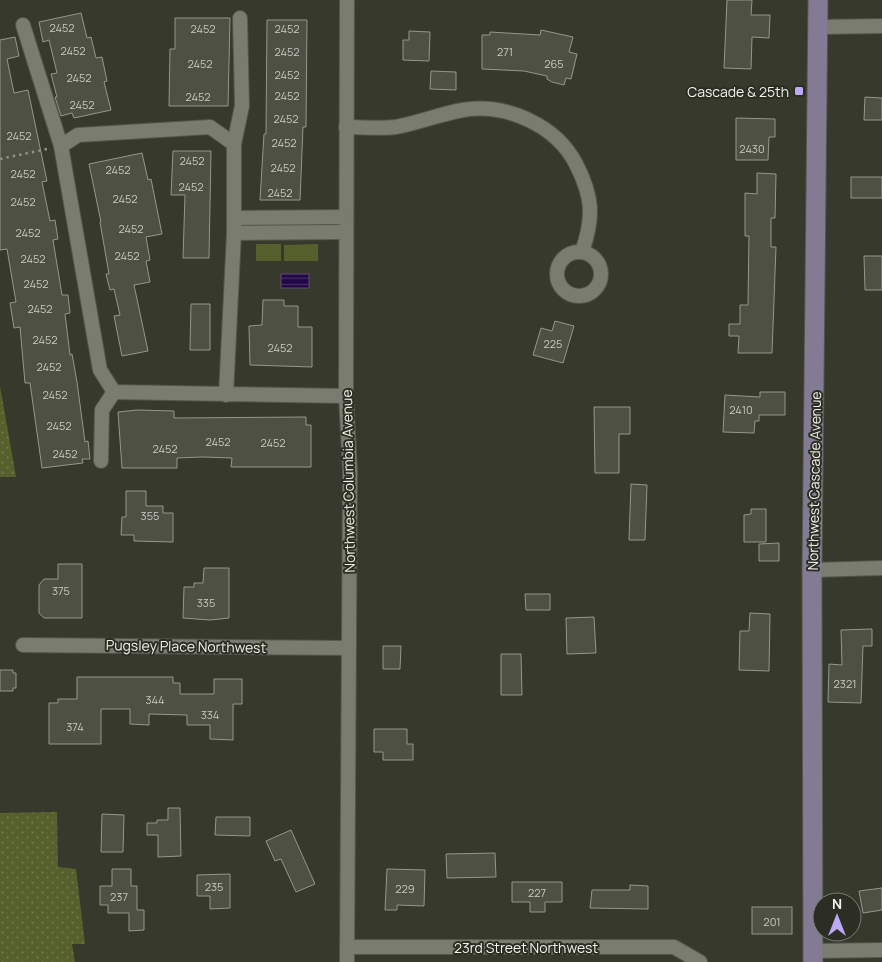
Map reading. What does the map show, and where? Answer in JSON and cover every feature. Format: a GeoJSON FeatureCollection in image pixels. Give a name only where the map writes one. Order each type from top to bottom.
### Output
{"type":"FeatureCollection","features":[{"type":"Feature","properties":{"kind":"street","name":"Northwest Columbia Avenue"},"geometry":{"type":"LineString","coordinates":[[347,0],[346,396],[350,472],[347,962]]}},
{"type":"Feature","properties":{"kind":"street","name":"Northwest Cascade Avenue"},"geometry":{"type":"LineString","coordinates":[[813,956],[812,570],[818,0]]}},
{"type":"Feature","properties":{"kind":"street"},"geometry":{"type":"LineString","coordinates":[[226,395],[234,233],[234,144],[242,106],[240,18]]}},
{"type":"Feature","properties":{"kind":"street"},"geometry":{"type":"LineString","coordinates":[[23,25],[61,146],[100,370],[114,392]]}},
{"type":"Feature","properties":{"kind":"street"},"geometry":{"type":"LineString","coordinates":[[818,27],[882,26]]}},
{"type":"Feature","properties":{"kind":"street"},"geometry":{"type":"LineString","coordinates":[[346,127],[395,127],[464,110],[500,110],[530,120],[552,134],[572,156],[586,185],[592,213],[589,232],[582,252]]}},
{"type":"Feature","properties":{"kind":"street"},"geometry":{"type":"LineString","coordinates":[[61,146],[78,135],[210,127],[234,144]]}},
{"type":"Feature","properties":{"kind":"street"},"geometry":{"type":"LineString","coordinates":[[234,218],[345,217]]}},
{"type":"Feature","properties":{"kind":"street"},"geometry":{"type":"LineString","coordinates":[[234,233],[346,232]]}},
{"type":"Feature","properties":{"kind":"street"},"geometry":{"type":"LineString","coordinates":[[114,392],[346,396]]}},
{"type":"Feature","properties":{"kind":"street"},"geometry":{"type":"LineString","coordinates":[[101,461],[102,410],[114,392]]}},
{"type":"Feature","properties":{"kind":"street"},"geometry":{"type":"LineString","coordinates":[[812,570],[882,568]]}},
{"type":"Feature","properties":{"kind":"street","name":"Pugsley Place Northwest"},"geometry":{"type":"LineString","coordinates":[[23,645],[349,648]]}},
{"type":"Feature","properties":{"kind":"street","name":"23rd Street Northwest"},"geometry":{"type":"LineString","coordinates":[[347,946],[674,947],[700,962]]}},
{"type":"Feature","properties":{"kind":"street"},"geometry":{"type":"LineString","coordinates":[[813,956],[882,950]]}},
{"type":"Feature","properties":{"kind":"path"},"geometry":{"type":"LineString","coordinates":[[0,159],[61,146]]}},
{"type":"Feature","properties":{"kind":"green space"},"geometry":{"type":"Polygon","coordinates":[[[256,244],[281,244],[281,261],[256,261],[256,244]]]}},
{"type":"Feature","properties":{"kind":"green space"},"geometry":{"type":"Polygon","coordinates":[[[318,244],[318,261],[284,261],[284,245],[318,244]]]}},
{"type":"Feature","properties":{"kind":"green space"},"geometry":{"type":"Polygon","coordinates":[[[0,386],[16,477],[0,477],[0,386]]]}},
{"type":"Feature","properties":{"kind":"green space"},"geometry":{"type":"Polygon","coordinates":[[[57,812],[58,867],[76,869],[85,944],[72,944],[75,962],[0,962],[0,813],[57,812]]]}},
{"type":"Feature","properties":{"kind":"shaded area"},"geometry":{"type":"Polygon","coordinates":[[[281,274],[309,274],[309,288],[281,288],[281,274]]]}},
{"type":"Feature","properties":{"kind":"building"},"geometry":{"type":"Polygon","coordinates":[[[727,0],[752,0],[751,15],[770,15],[769,38],[752,37],[751,69],[724,68],[727,0]]]}},
{"type":"Feature","properties":{"kind":"building"},"geometry":{"type":"Polygon","coordinates":[[[81,13],[87,38],[91,37],[96,58],[102,57],[107,81],[104,82],[111,110],[74,118],[72,113],[61,116],[51,74],[57,73],[49,40],[43,42],[39,22],[81,13]]]}},
{"type":"Feature","properties":{"kind":"building"},"geometry":{"type":"Polygon","coordinates":[[[175,18],[230,18],[228,106],[169,106],[170,49],[175,49],[175,18]]]}},
{"type":"Feature","properties":{"kind":"building"},"geometry":{"type":"Polygon","coordinates":[[[267,20],[307,20],[306,127],[303,127],[300,200],[260,200],[264,134],[266,134],[267,20]]]}},
{"type":"Feature","properties":{"kind":"building"},"geometry":{"type":"Polygon","coordinates":[[[541,30],[573,37],[569,52],[577,54],[571,79],[566,78],[564,85],[552,82],[547,79],[547,76],[524,71],[482,69],[482,35],[490,35],[490,32],[540,35],[541,30]]]}},
{"type":"Feature","properties":{"kind":"building"},"geometry":{"type":"Polygon","coordinates":[[[409,31],[430,32],[429,61],[403,60],[403,40],[409,40],[409,31]]]}},
{"type":"Feature","properties":{"kind":"building"},"geometry":{"type":"Polygon","coordinates":[[[15,37],[19,56],[7,59],[14,93],[28,90],[47,181],[42,182],[50,221],[55,220],[58,239],[53,240],[62,295],[68,295],[70,313],[65,314],[70,355],[72,354],[85,442],[88,441],[90,459],[82,459],[83,463],[42,468],[30,383],[25,383],[20,327],[14,328],[10,303],[16,302],[7,249],[0,250],[0,40],[15,37]]]}},
{"type":"Feature","properties":{"kind":"building"},"geometry":{"type":"Polygon","coordinates":[[[431,71],[456,72],[456,90],[430,89],[431,71]]]}},
{"type":"Feature","properties":{"kind":"building"},"geometry":{"type":"Polygon","coordinates":[[[865,97],[882,98],[882,120],[864,120],[865,97]]]}},
{"type":"Feature","properties":{"kind":"building"},"geometry":{"type":"Polygon","coordinates":[[[736,118],[775,119],[775,137],[769,137],[768,160],[736,160],[736,118]]]}},
{"type":"Feature","properties":{"kind":"building"},"geometry":{"type":"Polygon","coordinates":[[[173,151],[211,151],[209,258],[183,258],[185,195],[171,195],[173,151]]]}},
{"type":"Feature","properties":{"kind":"building"},"geometry":{"type":"Polygon","coordinates":[[[142,153],[148,180],[151,179],[162,234],[146,237],[150,260],[146,261],[150,282],[134,285],[148,351],[122,356],[114,316],[120,315],[114,289],[110,290],[106,274],[109,274],[101,222],[89,164],[142,153]]]}},
{"type":"Feature","properties":{"kind":"building"},"geometry":{"type":"Polygon","coordinates":[[[757,173],[776,174],[775,218],[771,218],[771,247],[776,247],[772,353],[738,353],[739,336],[729,336],[729,324],[740,324],[740,305],[748,305],[749,236],[745,236],[745,193],[757,194],[757,173]]]}},
{"type":"Feature","properties":{"kind":"building"},"geometry":{"type":"Polygon","coordinates":[[[851,177],[882,177],[882,198],[851,198],[851,177]]]}},
{"type":"Feature","properties":{"kind":"building"},"geometry":{"type":"Polygon","coordinates":[[[864,256],[882,256],[882,290],[865,290],[864,256]]]}},
{"type":"Feature","properties":{"kind":"building"},"geometry":{"type":"Polygon","coordinates":[[[263,300],[284,300],[284,306],[298,306],[298,327],[312,327],[312,367],[250,365],[249,326],[262,325],[263,300]]]}},
{"type":"Feature","properties":{"kind":"building"},"geometry":{"type":"Polygon","coordinates":[[[191,304],[210,304],[210,350],[190,350],[191,304]]]}},
{"type":"Feature","properties":{"kind":"building"},"geometry":{"type":"Polygon","coordinates":[[[555,321],[574,326],[563,363],[533,355],[541,328],[552,331],[555,321]]]}},
{"type":"Feature","properties":{"kind":"building"},"geometry":{"type":"Polygon","coordinates":[[[760,392],[785,392],[785,415],[759,415],[759,421],[755,421],[754,433],[723,432],[725,395],[760,397],[760,392]]]}},
{"type":"Feature","properties":{"kind":"building"},"geometry":{"type":"Polygon","coordinates":[[[594,407],[630,407],[630,434],[619,434],[619,473],[595,473],[594,407]]]}},
{"type":"Feature","properties":{"kind":"building"},"geometry":{"type":"Polygon","coordinates":[[[137,410],[174,411],[174,418],[306,417],[306,425],[311,425],[311,467],[231,467],[232,458],[202,457],[177,458],[177,468],[122,468],[118,412],[137,410]]]}},
{"type":"Feature","properties":{"kind":"building"},"geometry":{"type":"Polygon","coordinates":[[[631,484],[647,485],[645,540],[629,540],[631,484]]]}},
{"type":"Feature","properties":{"kind":"building"},"geometry":{"type":"Polygon","coordinates":[[[126,491],[146,491],[146,506],[163,506],[163,513],[173,513],[173,542],[134,541],[134,535],[121,535],[122,517],[126,517],[126,491]]]}},
{"type":"Feature","properties":{"kind":"building"},"geometry":{"type":"Polygon","coordinates":[[[751,509],[766,509],[766,542],[744,542],[744,515],[751,514],[751,509]]]}},
{"type":"Feature","properties":{"kind":"building"},"geometry":{"type":"Polygon","coordinates":[[[779,543],[779,561],[759,561],[759,544],[779,543]]]}},
{"type":"Feature","properties":{"kind":"building"},"geometry":{"type":"Polygon","coordinates":[[[58,564],[82,564],[82,618],[44,618],[39,613],[39,585],[44,579],[58,579],[58,564]]]}},
{"type":"Feature","properties":{"kind":"building"},"geometry":{"type":"Polygon","coordinates":[[[204,568],[229,568],[229,618],[210,620],[183,618],[184,587],[194,587],[194,583],[203,583],[204,568]]]}},
{"type":"Feature","properties":{"kind":"building"},"geometry":{"type":"Polygon","coordinates":[[[525,594],[550,594],[550,610],[526,610],[525,594]]]}},
{"type":"Feature","properties":{"kind":"building"},"geometry":{"type":"Polygon","coordinates":[[[750,613],[770,614],[769,671],[739,670],[740,631],[749,631],[750,613]]]}},
{"type":"Feature","properties":{"kind":"building"},"geometry":{"type":"Polygon","coordinates":[[[594,617],[596,653],[567,654],[566,618],[594,617]]]}},
{"type":"Feature","properties":{"kind":"building"},"geometry":{"type":"Polygon","coordinates":[[[872,629],[872,646],[863,646],[861,703],[828,702],[829,664],[842,665],[841,630],[872,629]]]}},
{"type":"Feature","properties":{"kind":"building"},"geometry":{"type":"Polygon","coordinates":[[[383,646],[401,646],[400,669],[383,669],[383,646]]]}},
{"type":"Feature","properties":{"kind":"building"},"geometry":{"type":"Polygon","coordinates":[[[501,654],[521,654],[522,695],[501,695],[501,654]]]}},
{"type":"Feature","properties":{"kind":"building"},"geometry":{"type":"Polygon","coordinates":[[[0,670],[13,670],[13,673],[16,673],[16,688],[13,688],[13,691],[0,691],[0,670]]]}},
{"type":"Feature","properties":{"kind":"building"},"geometry":{"type":"Polygon","coordinates":[[[77,677],[173,677],[173,683],[180,683],[180,694],[214,694],[214,679],[242,679],[242,704],[233,704],[233,740],[210,739],[210,725],[187,725],[187,715],[149,714],[149,725],[130,724],[130,709],[101,709],[101,744],[49,744],[49,703],[58,703],[58,699],[77,699],[77,677]]]}},
{"type":"Feature","properties":{"kind":"building"},"geometry":{"type":"Polygon","coordinates":[[[374,729],[407,729],[407,744],[413,744],[413,760],[383,760],[383,752],[374,752],[374,729]]]}},
{"type":"Feature","properties":{"kind":"building"},"geometry":{"type":"Polygon","coordinates":[[[168,808],[180,808],[181,856],[158,857],[158,835],[147,835],[147,823],[157,823],[157,820],[168,820],[168,808]]]}},
{"type":"Feature","properties":{"kind":"building"},"geometry":{"type":"Polygon","coordinates":[[[102,814],[124,815],[123,852],[101,852],[102,814]]]}},
{"type":"Feature","properties":{"kind":"building"},"geometry":{"type":"Polygon","coordinates":[[[216,817],[250,817],[250,836],[215,835],[216,817]]]}},
{"type":"Feature","properties":{"kind":"building"},"geometry":{"type":"Polygon","coordinates":[[[291,830],[315,884],[296,892],[281,859],[275,861],[266,841],[291,830]]]}},
{"type":"Feature","properties":{"kind":"building"},"geometry":{"type":"Polygon","coordinates":[[[495,853],[496,877],[447,878],[446,854],[495,853]]]}},
{"type":"Feature","properties":{"kind":"building"},"geometry":{"type":"Polygon","coordinates":[[[112,869],[131,869],[131,886],[137,886],[137,910],[144,910],[144,930],[129,931],[129,913],[108,913],[108,905],[100,905],[100,886],[112,886],[112,869]]]}},
{"type":"Feature","properties":{"kind":"building"},"geometry":{"type":"Polygon","coordinates":[[[387,869],[425,870],[424,906],[397,905],[397,910],[385,910],[387,869]]]}},
{"type":"Feature","properties":{"kind":"building"},"geometry":{"type":"Polygon","coordinates":[[[230,874],[230,908],[210,909],[210,896],[197,896],[197,875],[230,874]]]}},
{"type":"Feature","properties":{"kind":"building"},"geometry":{"type":"Polygon","coordinates":[[[512,882],[562,882],[562,902],[545,902],[545,912],[530,912],[530,902],[512,902],[512,882]]]}},
{"type":"Feature","properties":{"kind":"building"},"geometry":{"type":"Polygon","coordinates":[[[630,885],[648,886],[648,909],[590,908],[592,890],[630,890],[630,885]]]}},
{"type":"Feature","properties":{"kind":"building"},"geometry":{"type":"Polygon","coordinates":[[[882,888],[882,910],[863,913],[862,892],[859,891],[882,888]]]}},
{"type":"Feature","properties":{"kind":"building"},"geometry":{"type":"Polygon","coordinates":[[[752,907],[792,907],[792,934],[752,934],[752,907]]]}},
{"type":"Feature","properties":{"kind":"place","name":"Cascade & 25th"},"geometry":{"type":"Point","coordinates":[799,91]}}]}
